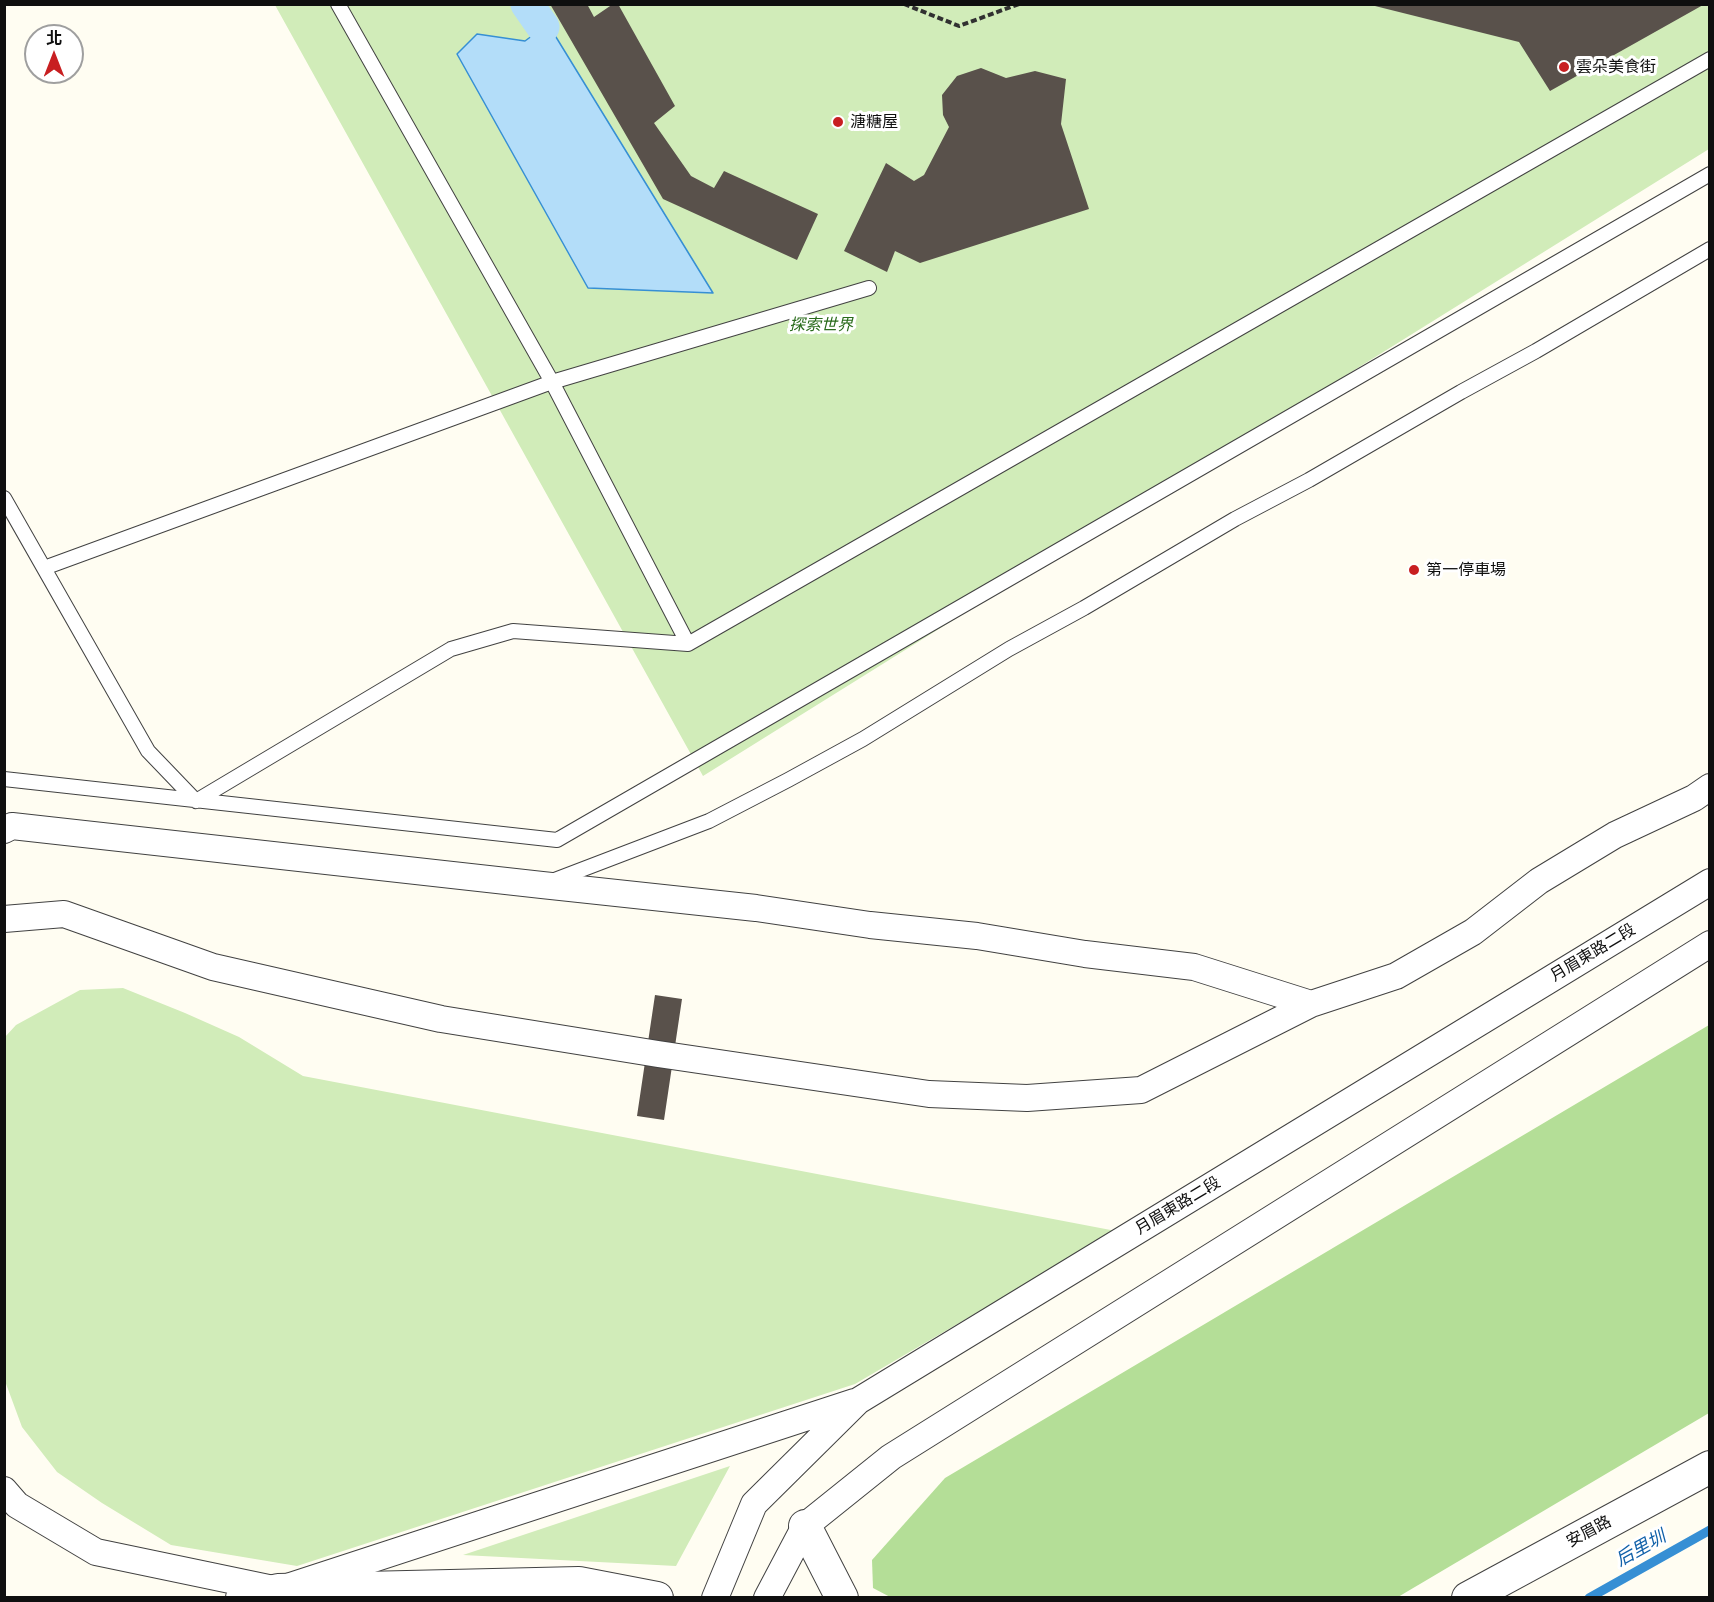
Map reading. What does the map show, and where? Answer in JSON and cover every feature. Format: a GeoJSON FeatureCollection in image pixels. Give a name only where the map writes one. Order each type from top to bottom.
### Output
{"type":"FeatureCollection","features":[{"type":"Feature","properties":{"kind":"street"},"geometry":{"type":"LineString","coordinates":[[4,918],[64,914],[213,967],[441,1019],[929,1094],[1028,1098],[1141,1090],[1311,1004],[1396,976],[1473,932],[1539,881],[1615,835],[1694,798],[1710,787]]}},
{"type":"Feature","properties":{"kind":"street"},"geometry":{"type":"LineString","coordinates":[[4,830],[12,826],[756,908],[870,925],[977,936],[1085,954],[1194,967],[1311,1004]]}},
{"type":"Feature","properties":{"kind":"street","name":"月眉東路二段"},"geometry":{"type":"LineString","coordinates":[[715,1598],[754,1504],[858,1401],[1710,882]]}},
{"type":"Feature","properties":{"kind":"street"},"geometry":{"type":"LineString","coordinates":[[767,1598],[805,1526],[891,1457],[1710,944]]}},
{"type":"Feature","properties":{"kind":"street"},"geometry":{"type":"LineString","coordinates":[[242,1598],[278,1590],[858,1401]]}},
{"type":"Feature","properties":{"kind":"street","name":"安眉路"},"geometry":{"type":"LineString","coordinates":[[1468,1598],[1710,1467]]}},
{"type":"Feature","properties":{"kind":"street"},"geometry":{"type":"LineString","coordinates":[[4,1490],[17,1505],[96,1552],[278,1590],[579,1583],[657,1598]]}},
{"type":"Feature","properties":{"kind":"street"},"geometry":{"type":"LineString","coordinates":[[805,1526],[842,1598]]}},
{"type":"Feature","properties":{"kind":"lane"},"geometry":{"type":"LineString","coordinates":[[338,4],[552,382],[688,644]]}},
{"type":"Feature","properties":{"kind":"lane"},"geometry":{"type":"LineString","coordinates":[[196,801],[451,650],[513,631],[688,644],[1710,60]]}},
{"type":"Feature","properties":{"kind":"lane"},"geometry":{"type":"LineString","coordinates":[[4,779],[557,840],[1710,174]]}},
{"type":"Feature","properties":{"kind":"lane"},"geometry":{"type":"LineString","coordinates":[[542,885],[709,821],[788,780],[863,739],[1000,655],[1234,519],[1309,480],[1710,249]]}},
{"type":"Feature","properties":{"kind":"lane"},"geometry":{"type":"LineString","coordinates":[[44,568],[552,382],[869,288]]}},
{"type":"Feature","properties":{"kind":"lane"},"geometry":{"type":"LineString","coordinates":[[4,498],[148,751],[196,801]]}},
{"type":"Feature","properties":{"kind":"path"},"geometry":{"type":"LineString","coordinates":[[904,4],[959,26],[1019,4]]}},
{"type":"Feature","properties":{"kind":"green space","name":"探索世界"},"geometry":{"type":"Polygon","coordinates":[[[275,5],[1709,5],[1709,149],[703,776],[275,5]]]}},
{"type":"Feature","properties":{"kind":"green space"},"geometry":{"type":"Polygon","coordinates":[[[123,988],[239,1037],[303,1076],[1116,1231],[855,1384],[297,1566],[171,1545],[102,1503],[57,1472],[22,1427],[5,1381],[5,1037],[16,1025],[80,990],[123,988]]]}},
{"type":"Feature","properties":{"kind":"green space"},"geometry":{"type":"Polygon","coordinates":[[[1709,1025],[1709,1413],[1398,1597],[892,1598],[873,1588],[872,1560],[945,1478],[1709,1025]]]}},
{"type":"Feature","properties":{"kind":"green space"},"geometry":{"type":"Polygon","coordinates":[[[730,1466],[676,1566],[463,1555],[730,1466]]]}},
{"type":"Feature","properties":{"kind":"water"},"geometry":{"type":"Polygon","coordinates":[[[548,24],[713,293],[588,288],[457,54],[477,34],[525,41],[548,24]]]}},
{"type":"Feature","properties":{"kind":"building"},"geometry":{"type":"Polygon","coordinates":[[[550,4],[587,4],[594,17],[613,4],[618,4],[675,106],[654,123],[691,176],[714,188],[724,171],[818,214],[797,260],[663,199],[550,4]]]}},
{"type":"Feature","properties":{"kind":"building","name":"雲朵美食街"},"geometry":{"type":"Polygon","coordinates":[[[1371,5],[1703,5],[1550,91],[1519,42],[1371,5]]]}},
{"type":"Feature","properties":{"kind":"building"},"geometry":{"type":"Polygon","coordinates":[[[981,68],[1006,78],[1035,71],[1066,79],[1061,124],[1089,209],[920,263],[895,251],[887,272],[844,251],[886,163],[914,181],[924,175],[949,127],[943,115],[942,95],[957,76],[981,68]]]}},
{"type":"Feature","properties":{"kind":"building"},"geometry":{"type":"Polygon","coordinates":[[[655,995],[682,999],[664,1120],[637,1116],[655,995]]]}},
{"type":"Feature","properties":{"kind":"waterway"},"geometry":{"type":"LineString","coordinates":[[527,4],[543,27]]}},
{"type":"Feature","properties":{"kind":"waterway","name":"后里圳"},"geometry":{"type":"LineString","coordinates":[[1589,1598],[1710,1530]]}},
{"type":"Feature","properties":{"kind":"place","name":"雲朵美食街"},"geometry":{"type":"Point","coordinates":[1564,67]}},
{"type":"Feature","properties":{"kind":"place","name":"溏糖屋"},"geometry":{"type":"Point","coordinates":[838,122]}},
{"type":"Feature","properties":{"kind":"place","name":"第一停車場"},"geometry":{"type":"Point","coordinates":[1414,570]}}]}
